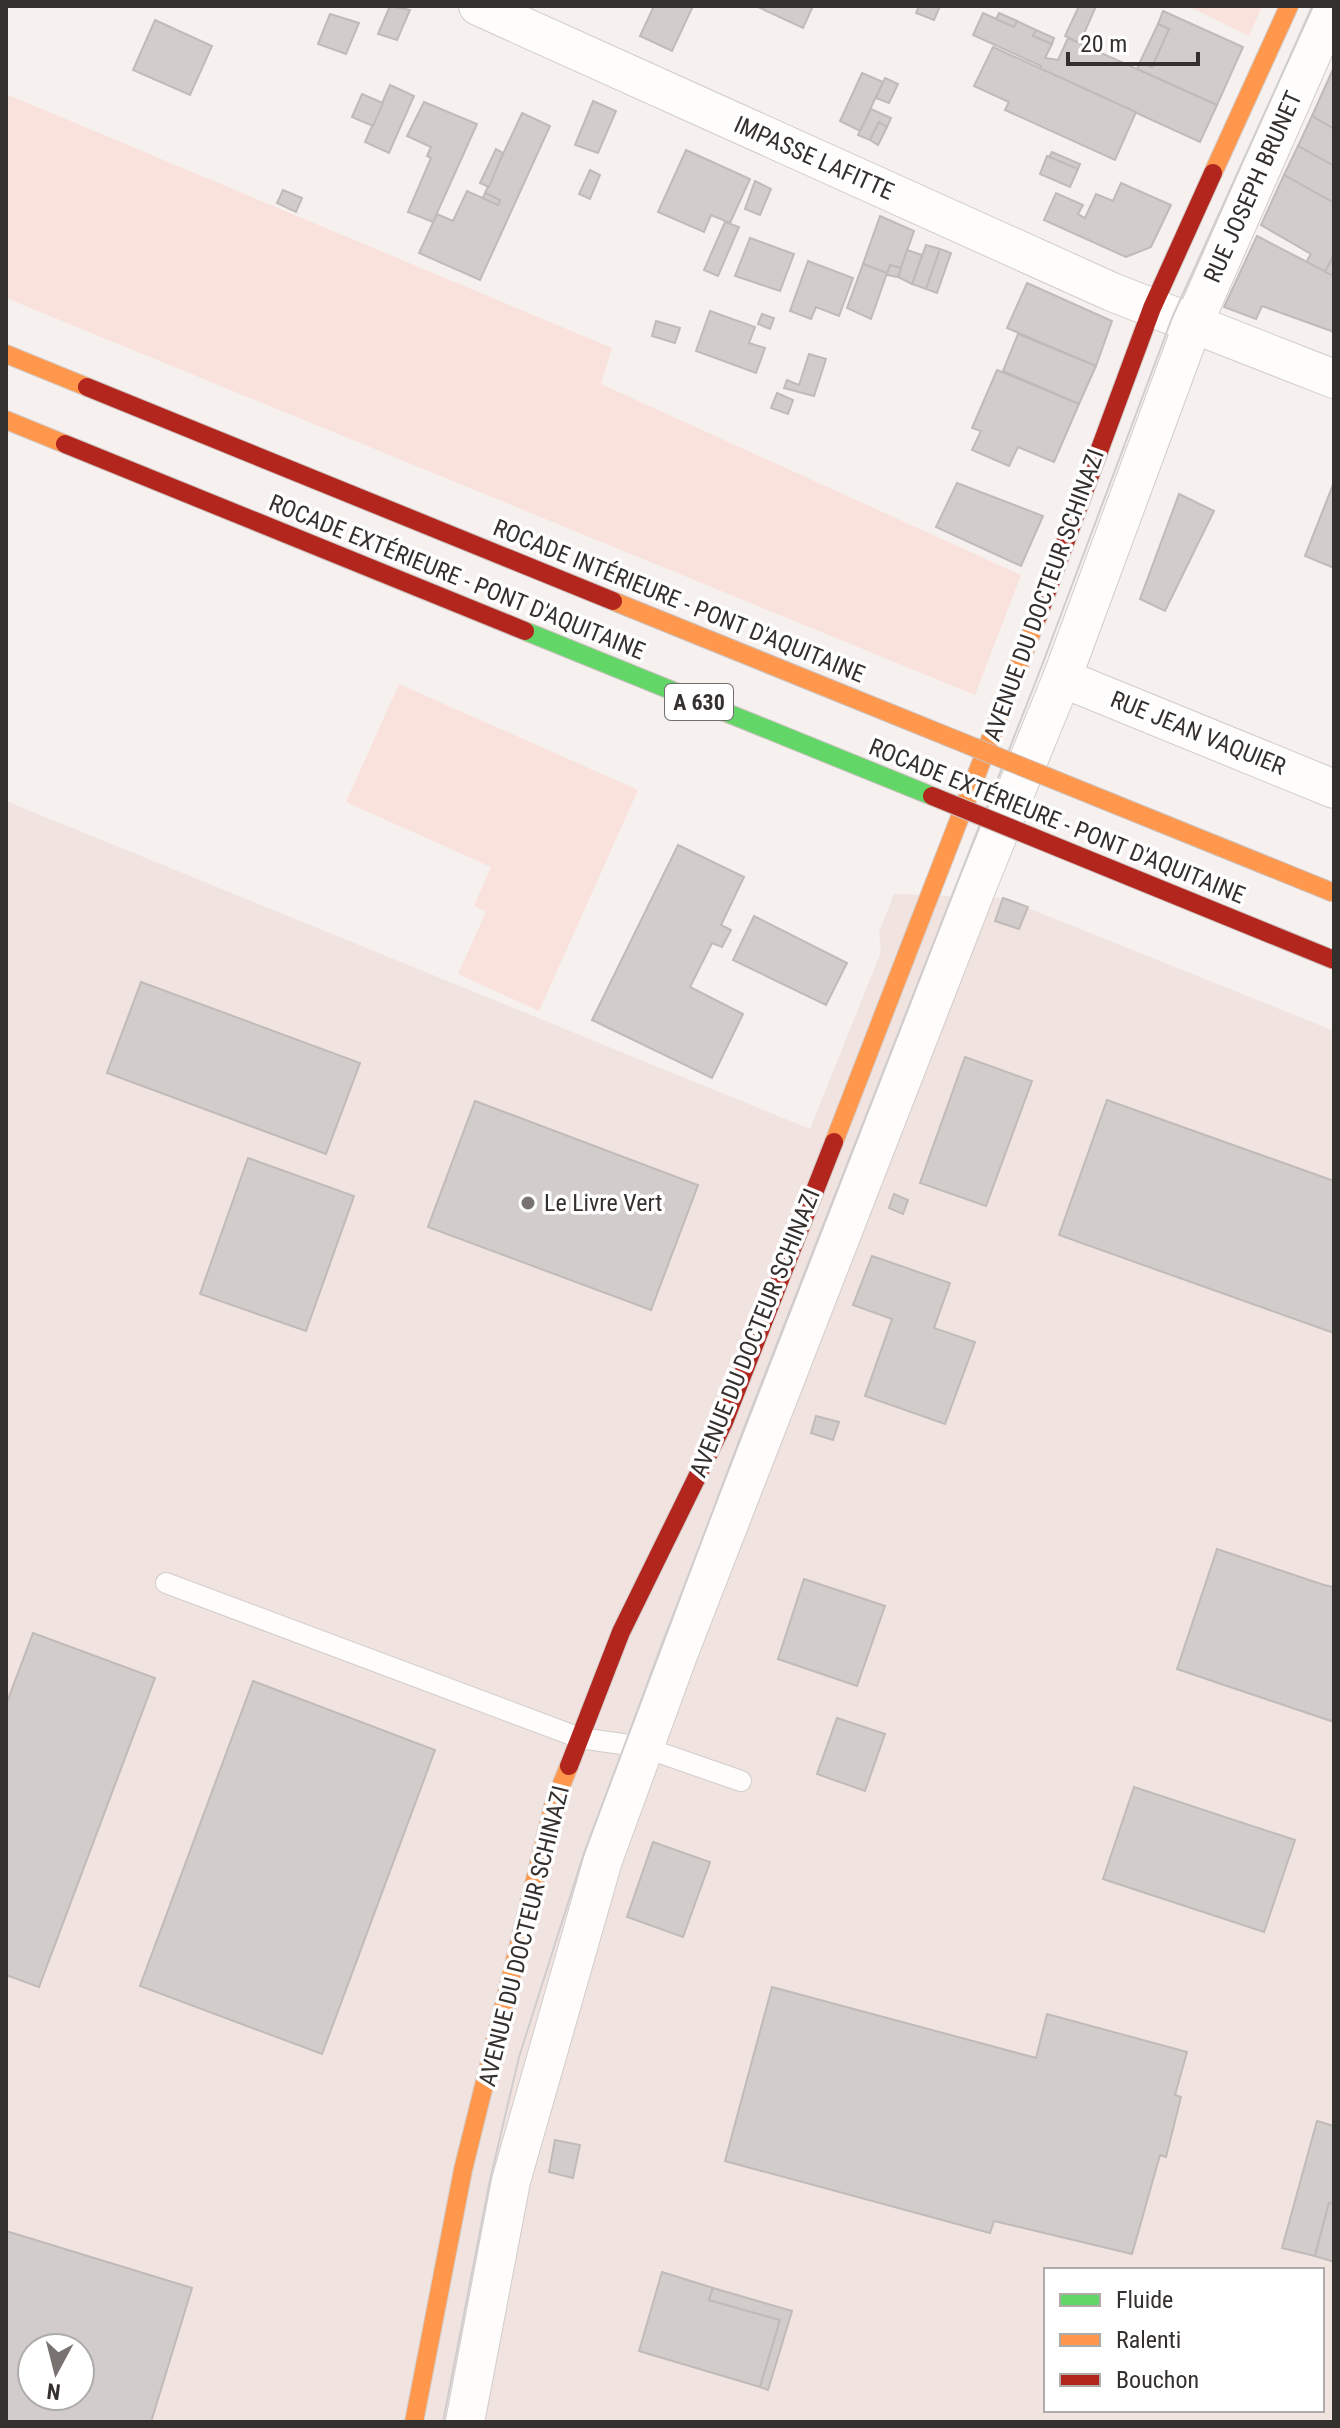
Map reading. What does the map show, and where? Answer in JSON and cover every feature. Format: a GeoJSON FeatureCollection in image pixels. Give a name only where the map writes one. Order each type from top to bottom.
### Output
{"type":"FeatureCollection","features":[{"type":"Feature","properties":{"kind":"main road","name":"RUE JOSEPH BRUNET"},"geometry":{"type":"LineString","coordinates":[[1152,308],[1289,6]]}},
{"type":"Feature","properties":{"kind":"main road","name":"AVENUE DU DOCTEUR SCHINAZI"},"geometry":{"type":"LineString","coordinates":[[414,2422],[463,2170],[554,1803],[621,1632],[724,1422],[1022,660],[1152,308]]}},
{"type":"Feature","properties":{"kind":"main road","name":"ROCADE INTÉRIEURE - PONT D'AQUITAINE"},"geometry":{"type":"LineString","coordinates":[[6,354],[1334,893]]}},
{"type":"Feature","properties":{"kind":"main road","name":"ROCADE EXTÉRIEURE - PONT D'AQUITAINE"},"geometry":{"type":"LineString","coordinates":[[6,420],[1334,960]]}},
{"type":"Feature","properties":{"kind":"street","name":"IMPASSE LAFITTE"},"geometry":{"type":"LineString","coordinates":[[478,6],[1152,308],[1334,379]]}},
{"type":"Feature","properties":{"kind":"street","name":"RUE JOSEPH BRUNET"},"geometry":{"type":"LineString","coordinates":[[1193,324],[1333,6]]}},
{"type":"Feature","properties":{"kind":"street","name":"AVENUE DU DOCTEUR SCHINAZI"},"geometry":{"type":"LineString","coordinates":[[465,2422],[511,2181],[582,1927],[643,1747],[978,884],[1062,678],[1193,324]]}},
{"type":"Feature","properties":{"kind":"street","name":"RUE JEAN VAQUIER"},"geometry":{"type":"LineString","coordinates":[[1062,678],[1334,789]]}},
{"type":"Feature","properties":{"kind":"lane"},"geometry":{"type":"LineString","coordinates":[[166,1583],[580,1738],[643,1747],[741,1781]]}},
{"type":"Feature","properties":{"kind":"shaded area"},"geometry":{"type":"Polygon","coordinates":[[[1188,6],[1262,6],[1249,36],[1188,6]]]}},
{"type":"Feature","properties":{"kind":"shaded area"},"geometry":{"type":"Polygon","coordinates":[[[6,94],[612,348],[601,384],[1021,575],[975,695],[6,298],[6,94]]]}},
{"type":"Feature","properties":{"kind":"shaded area"},"geometry":{"type":"Polygon","coordinates":[[[399,684],[638,790],[539,1011],[458,974],[486,912],[474,906],[491,867],[346,802],[399,684]]]}},
{"type":"Feature","properties":{"kind":"shaded area"},"geometry":{"type":"Polygon","coordinates":[[[6,801],[810,1129],[881,952],[879,932],[894,894],[1003,898],[1334,1031],[1334,2422],[6,2422],[6,801]]]}},
{"type":"Feature","properties":{"kind":"building"},"geometry":{"type":"Polygon","coordinates":[[[390,6],[410,10],[397,40],[378,34],[390,6]]]}},
{"type":"Feature","properties":{"kind":"building"},"geometry":{"type":"Polygon","coordinates":[[[654,6],[693,6],[672,51],[640,36],[654,6]]]}},
{"type":"Feature","properties":{"kind":"building"},"geometry":{"type":"Polygon","coordinates":[[[756,6],[813,6],[803,28],[756,6]]]}},
{"type":"Feature","properties":{"kind":"building"},"geometry":{"type":"Polygon","coordinates":[[[919,6],[940,6],[934,20],[916,13],[919,6]]]}},
{"type":"Feature","properties":{"kind":"building"},"geometry":{"type":"Polygon","coordinates":[[[1079,6],[1096,6],[1080,43],[1065,36],[1079,6]]]}},
{"type":"Feature","properties":{"kind":"building"},"geometry":{"type":"Polygon","coordinates":[[[1163,11],[1243,47],[1217,105],[1137,69],[1140,62],[1152,67],[1169,29],[1158,24],[1163,11]]]}},
{"type":"Feature","properties":{"kind":"building"},"geometry":{"type":"Polygon","coordinates":[[[983,13],[1014,27],[1017,21],[1036,30],[1033,36],[1052,44],[1045,58],[1058,60],[1068,38],[1217,105],[1200,142],[973,35],[983,13]]]}},
{"type":"Feature","properties":{"kind":"building"},"geometry":{"type":"Polygon","coordinates":[[[999,13],[1017,21],[1014,27],[996,19],[999,13]]]}},
{"type":"Feature","properties":{"kind":"building"},"geometry":{"type":"Polygon","coordinates":[[[330,14],[359,23],[346,54],[318,44],[330,14]]]}},
{"type":"Feature","properties":{"kind":"building"},"geometry":{"type":"Polygon","coordinates":[[[155,20],[212,46],[190,95],[133,70],[155,20]]]}},
{"type":"Feature","properties":{"kind":"building"},"geometry":{"type":"Polygon","coordinates":[[[1158,24],[1169,29],[1152,67],[1140,62],[1158,24]]]}},
{"type":"Feature","properties":{"kind":"building"},"geometry":{"type":"Polygon","coordinates":[[[1036,30],[1054,38],[1052,44],[1033,36],[1036,30]]]}},
{"type":"Feature","properties":{"kind":"building"},"geometry":{"type":"Polygon","coordinates":[[[993,47],[1136,112],[1115,160],[1005,110],[1009,102],[974,86],[993,47]]]}},
{"type":"Feature","properties":{"kind":"building"},"geometry":{"type":"Polygon","coordinates":[[[1334,67],[1334,129],[1312,116],[1334,67]]]}},
{"type":"Feature","properties":{"kind":"building"},"geometry":{"type":"Polygon","coordinates":[[[862,73],[883,82],[860,131],[840,121],[862,73]]]}},
{"type":"Feature","properties":{"kind":"building"},"geometry":{"type":"Polygon","coordinates":[[[885,78],[898,84],[889,103],[876,98],[885,78]]]}},
{"type":"Feature","properties":{"kind":"building"},"geometry":{"type":"Polygon","coordinates":[[[390,85],[414,96],[389,153],[365,142],[390,85]]]}},
{"type":"Feature","properties":{"kind":"building"},"geometry":{"type":"Polygon","coordinates":[[[362,94],[383,103],[373,126],[352,117],[362,94]]]}},
{"type":"Feature","properties":{"kind":"building"},"geometry":{"type":"Polygon","coordinates":[[[593,101],[616,111],[598,153],[575,145],[593,101]]]}},
{"type":"Feature","properties":{"kind":"building"},"geometry":{"type":"Polygon","coordinates":[[[424,102],[477,124],[433,222],[408,212],[431,158],[427,156],[431,147],[407,136],[424,102]]]}},
{"type":"Feature","properties":{"kind":"building"},"geometry":{"type":"Polygon","coordinates":[[[871,109],[891,118],[887,127],[879,122],[870,140],[858,135],[871,109]]]}},
{"type":"Feature","properties":{"kind":"building"},"geometry":{"type":"Polygon","coordinates":[[[522,113],[550,126],[480,280],[419,253],[437,214],[453,221],[467,191],[498,205],[500,200],[485,193],[522,113]]]}},
{"type":"Feature","properties":{"kind":"building"},"geometry":{"type":"Polygon","coordinates":[[[1312,116],[1334,129],[1334,166],[1298,146],[1312,116]]]}},
{"type":"Feature","properties":{"kind":"building"},"geometry":{"type":"Polygon","coordinates":[[[879,122],[887,127],[878,145],[870,140],[879,122]]]}},
{"type":"Feature","properties":{"kind":"building"},"geometry":{"type":"Polygon","coordinates":[[[1298,146],[1334,166],[1334,203],[1284,175],[1298,146]]]}},
{"type":"Feature","properties":{"kind":"building"},"geometry":{"type":"Polygon","coordinates":[[[496,149],[503,153],[489,187],[480,183],[496,149]]]}},
{"type":"Feature","properties":{"kind":"building"},"geometry":{"type":"Polygon","coordinates":[[[686,150],[750,179],[730,223],[711,215],[704,232],[658,212],[686,150]]]}},
{"type":"Feature","properties":{"kind":"building"},"geometry":{"type":"Polygon","coordinates":[[[1052,152],[1080,164],[1078,169],[1049,157],[1052,152]]]}},
{"type":"Feature","properties":{"kind":"building"},"geometry":{"type":"Polygon","coordinates":[[[1047,156],[1078,169],[1070,187],[1040,174],[1047,156]]]}},
{"type":"Feature","properties":{"kind":"building"},"geometry":{"type":"Polygon","coordinates":[[[590,170],[600,175],[590,199],[579,194],[590,170]]]}},
{"type":"Feature","properties":{"kind":"building"},"geometry":{"type":"Polygon","coordinates":[[[1284,175],[1334,203],[1334,255],[1325,272],[1306,262],[1311,254],[1261,225],[1284,175]]]}},
{"type":"Feature","properties":{"kind":"building"},"geometry":{"type":"Polygon","coordinates":[[[755,181],[771,189],[760,215],[745,209],[755,181]]]}},
{"type":"Feature","properties":{"kind":"building"},"geometry":{"type":"Polygon","coordinates":[[[1121,183],[1171,205],[1151,247],[1126,257],[1044,220],[1056,193],[1083,205],[1078,214],[1085,218],[1096,194],[1113,201],[1121,183]]]}},
{"type":"Feature","properties":{"kind":"building"},"geometry":{"type":"Polygon","coordinates":[[[283,190],[302,198],[296,212],[277,203],[283,190]]]}},
{"type":"Feature","properties":{"kind":"building"},"geometry":{"type":"Polygon","coordinates":[[[485,193],[500,200],[498,205],[483,198],[485,193]]]}},
{"type":"Feature","properties":{"kind":"building"},"geometry":{"type":"Polygon","coordinates":[[[880,216],[914,231],[901,268],[890,265],[887,273],[863,264],[880,216]]]}},
{"type":"Feature","properties":{"kind":"building"},"geometry":{"type":"Polygon","coordinates":[[[725,222],[739,227],[718,276],[704,270],[725,222]]]}},
{"type":"Feature","properties":{"kind":"building"},"geometry":{"type":"Polygon","coordinates":[[[1257,236],[1334,276],[1334,332],[1262,306],[1256,319],[1224,307],[1257,236]]]}},
{"type":"Feature","properties":{"kind":"building"},"geometry":{"type":"Polygon","coordinates":[[[750,238],[794,254],[780,291],[735,276],[750,238]]]}},
{"type":"Feature","properties":{"kind":"building"},"geometry":{"type":"Polygon","coordinates":[[[926,245],[940,249],[926,289],[912,284],[926,245]]]}},
{"type":"Feature","properties":{"kind":"building"},"geometry":{"type":"Polygon","coordinates":[[[940,249],[951,253],[937,293],[926,289],[940,249]]]}},
{"type":"Feature","properties":{"kind":"building"},"geometry":{"type":"Polygon","coordinates":[[[907,250],[922,255],[912,284],[898,277],[907,250]]]}},
{"type":"Feature","properties":{"kind":"building"},"geometry":{"type":"Polygon","coordinates":[[[1334,255],[1334,276],[1325,272],[1334,255]]]}},
{"type":"Feature","properties":{"kind":"building"},"geometry":{"type":"Polygon","coordinates":[[[808,261],[853,278],[839,316],[816,307],[811,319],[790,311],[808,261]]]}},
{"type":"Feature","properties":{"kind":"building"},"geometry":{"type":"Polygon","coordinates":[[[863,264],[887,273],[871,319],[847,308],[863,264]]]}},
{"type":"Feature","properties":{"kind":"building"},"geometry":{"type":"Polygon","coordinates":[[[890,265],[901,268],[898,277],[887,275],[890,265]]]}},
{"type":"Feature","properties":{"kind":"building"},"geometry":{"type":"Polygon","coordinates":[[[1027,283],[1112,321],[1096,366],[1007,328],[1027,283]]]}},
{"type":"Feature","properties":{"kind":"building"},"geometry":{"type":"Polygon","coordinates":[[[710,311],[755,327],[749,343],[765,348],[756,373],[696,351],[710,311]]]}},
{"type":"Feature","properties":{"kind":"building"},"geometry":{"type":"Polygon","coordinates":[[[762,314],[774,318],[770,329],[758,324],[762,314]]]}},
{"type":"Feature","properties":{"kind":"building"},"geometry":{"type":"Polygon","coordinates":[[[656,321],[680,328],[675,343],[652,336],[656,321]]]}},
{"type":"Feature","properties":{"kind":"building"},"geometry":{"type":"Polygon","coordinates":[[[1018,334],[1096,366],[1079,404],[1003,371],[1018,334]]]}},
{"type":"Feature","properties":{"kind":"building"},"geometry":{"type":"Polygon","coordinates":[[[809,354],[826,359],[814,396],[784,388],[787,380],[799,385],[809,354]]]}},
{"type":"Feature","properties":{"kind":"building"},"geometry":{"type":"Polygon","coordinates":[[[997,370],[1079,404],[1054,462],[1018,447],[1009,466],[972,450],[981,431],[972,428],[997,370]]]}},
{"type":"Feature","properties":{"kind":"building"},"geometry":{"type":"Polygon","coordinates":[[[777,393],[793,400],[788,414],[771,408],[777,393]]]}},
{"type":"Feature","properties":{"kind":"building"},"geometry":{"type":"Polygon","coordinates":[[[1334,482],[1334,568],[1305,556],[1334,482]]]}},
{"type":"Feature","properties":{"kind":"building"},"geometry":{"type":"Polygon","coordinates":[[[957,483],[1043,516],[1021,566],[936,527],[957,483]]]}},
{"type":"Feature","properties":{"kind":"building"},"geometry":{"type":"Polygon","coordinates":[[[1179,494],[1214,511],[1165,611],[1140,599],[1179,494]]]}},
{"type":"Feature","properties":{"kind":"building"},"geometry":{"type":"Polygon","coordinates":[[[678,845],[744,877],[721,925],[731,930],[722,947],[712,943],[690,987],[743,1014],[712,1078],[592,1020],[678,845]]]}},
{"type":"Feature","properties":{"kind":"building"},"geometry":{"type":"Polygon","coordinates":[[[1003,898],[1028,907],[1019,929],[995,921],[1003,898]]]}},
{"type":"Feature","properties":{"kind":"building"},"geometry":{"type":"Polygon","coordinates":[[[754,916],[847,963],[826,1005],[733,960],[754,916]]]}},
{"type":"Feature","properties":{"kind":"building"},"geometry":{"type":"Polygon","coordinates":[[[141,982],[360,1063],[326,1154],[107,1073],[141,982]]]}},
{"type":"Feature","properties":{"kind":"building"},"geometry":{"type":"Polygon","coordinates":[[[965,1057],[1032,1081],[986,1206],[920,1183],[965,1057]]]}},
{"type":"Feature","properties":{"kind":"building"},"geometry":{"type":"Polygon","coordinates":[[[1107,1100],[1334,1181],[1334,1333],[1059,1235],[1107,1100]]]}},
{"type":"Feature","properties":{"kind":"building"},"geometry":{"type":"Polygon","coordinates":[[[475,1101],[698,1185],[651,1310],[428,1227],[475,1101]]]}},
{"type":"Feature","properties":{"kind":"building"},"geometry":{"type":"Polygon","coordinates":[[[248,1158],[354,1196],[306,1331],[200,1294],[248,1158]]]}},
{"type":"Feature","properties":{"kind":"building"},"geometry":{"type":"Polygon","coordinates":[[[894,1194],[908,1200],[903,1214],[889,1208],[894,1194]]]}},
{"type":"Feature","properties":{"kind":"building"},"geometry":{"type":"Polygon","coordinates":[[[872,1256],[950,1283],[934,1328],[975,1342],[945,1424],[865,1396],[892,1319],[853,1305],[872,1256]]]}},
{"type":"Feature","properties":{"kind":"building"},"geometry":{"type":"Polygon","coordinates":[[[816,1416],[839,1422],[833,1440],[811,1433],[816,1416]]]}},
{"type":"Feature","properties":{"kind":"building"},"geometry":{"type":"Polygon","coordinates":[[[1217,1549],[1324,1585],[1333,1587],[1334,1584],[1334,1722],[1177,1669],[1217,1549]]]}},
{"type":"Feature","properties":{"kind":"building"},"geometry":{"type":"Polygon","coordinates":[[[804,1579],[885,1606],[857,1686],[778,1659],[804,1579]]]}},
{"type":"Feature","properties":{"kind":"building"},"geometry":{"type":"Polygon","coordinates":[[[33,1633],[155,1678],[39,1987],[6,1975],[6,1705],[33,1633]]]}},
{"type":"Feature","properties":{"kind":"building"},"geometry":{"type":"Polygon","coordinates":[[[253,1681],[435,1750],[322,2054],[140,1986],[253,1681]]]}},
{"type":"Feature","properties":{"kind":"building"},"geometry":{"type":"Polygon","coordinates":[[[837,1718],[885,1734],[865,1791],[817,1774],[837,1718]]]}},
{"type":"Feature","properties":{"kind":"building"},"geometry":{"type":"Polygon","coordinates":[[[1134,1787],[1295,1840],[1264,1932],[1103,1879],[1134,1787]]]}},
{"type":"Feature","properties":{"kind":"building"},"geometry":{"type":"Polygon","coordinates":[[[653,1842],[710,1862],[683,1937],[627,1917],[653,1842]]]}},
{"type":"Feature","properties":{"kind":"building"},"geometry":{"type":"Polygon","coordinates":[[[772,1987],[1036,2058],[1047,2014],[1187,2052],[1175,2095],[1181,2097],[1166,2157],[1160,2155],[1132,2254],[994,2221],[990,2233],[725,2161],[772,1987]]]}},
{"type":"Feature","properties":{"kind":"building"},"geometry":{"type":"Polygon","coordinates":[[[1317,2121],[1334,2126],[1334,2204],[1329,2203],[1315,2256],[1282,2248],[1317,2121]]]}},
{"type":"Feature","properties":{"kind":"building"},"geometry":{"type":"Polygon","coordinates":[[[555,2140],[580,2145],[573,2178],[549,2172],[555,2140]]]}},
{"type":"Feature","properties":{"kind":"building"},"geometry":{"type":"Polygon","coordinates":[[[1329,2203],[1334,2204],[1334,2262],[1315,2256],[1329,2203]]]}},
{"type":"Feature","properties":{"kind":"building"},"geometry":{"type":"Polygon","coordinates":[[[6,2231],[192,2288],[151,2422],[6,2422],[6,2231]]]}},
{"type":"Feature","properties":{"kind":"building"},"geometry":{"type":"Polygon","coordinates":[[[662,2272],[713,2288],[709,2300],[780,2320],[760,2387],[639,2351],[662,2272]]]}},
{"type":"Feature","properties":{"kind":"building"},"geometry":{"type":"Polygon","coordinates":[[[713,2288],[792,2311],[768,2390],[760,2387],[780,2320],[709,2300],[713,2288]]]}},
{"type":"Feature","properties":{"kind":"tram line"},"geometry":{"type":"LineString","coordinates":[[443,2422],[490,2180],[519,2057],[584,1853],[744,1428],[1041,668],[1172,318],[1313,6]]}},
{"type":"Feature","properties":{"kind":"traffic: slow"},"geometry":{"type":"LineString","coordinates":[[1213,173],[1289,6]]}},
{"type":"Feature","properties":{"kind":"traffic: slow"},"geometry":{"type":"LineString","coordinates":[[6,354],[87,387]]}},
{"type":"Feature","properties":{"kind":"traffic: slow"},"geometry":{"type":"LineString","coordinates":[[6,420],[65,444]]}},
{"type":"Feature","properties":{"kind":"traffic: slow"},"geometry":{"type":"LineString","coordinates":[[613,601],[1334,893]]}},
{"type":"Feature","properties":{"kind":"traffic: slow"},"geometry":{"type":"LineString","coordinates":[[834,1142],[1038,616]]}},
{"type":"Feature","properties":{"kind":"traffic: slow"},"geometry":{"type":"LineString","coordinates":[[414,2422],[463,2170],[554,1803],[569,1766]]}},
{"type":"Feature","properties":{"kind":"traffic: jam"},"geometry":{"type":"LineString","coordinates":[[1038,616],[1152,308],[1213,173]]}},
{"type":"Feature","properties":{"kind":"traffic: jam"},"geometry":{"type":"LineString","coordinates":[[87,387],[613,601]]}},
{"type":"Feature","properties":{"kind":"traffic: jam"},"geometry":{"type":"LineString","coordinates":[[65,444],[525,631]]}},
{"type":"Feature","properties":{"kind":"traffic: jam"},"geometry":{"type":"LineString","coordinates":[[932,796],[1334,960]]}},
{"type":"Feature","properties":{"kind":"traffic: jam"},"geometry":{"type":"LineString","coordinates":[[569,1766],[621,1632],[724,1422],[834,1142]]}},
{"type":"Feature","properties":{"kind":"traffic: fast"},"geometry":{"type":"LineString","coordinates":[[525,631],[932,796]]}},
{"type":"Feature","properties":{"kind":"place","name":"Le Livre Vert"},"geometry":{"type":"Point","coordinates":[528,1203]}}]}
